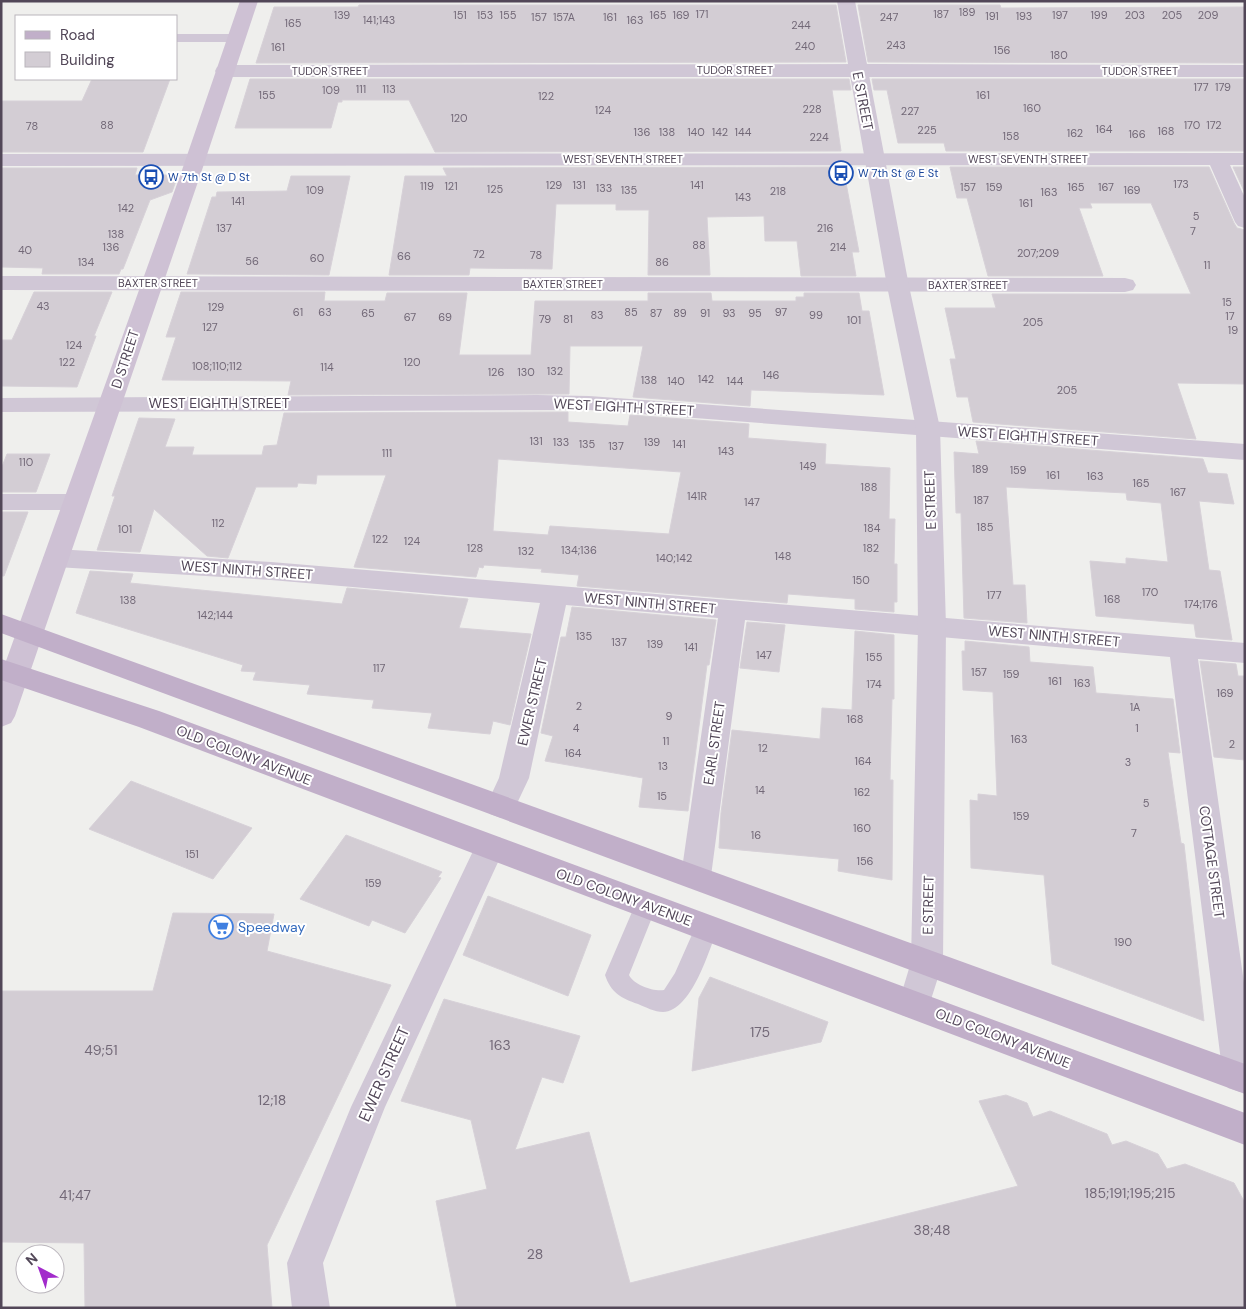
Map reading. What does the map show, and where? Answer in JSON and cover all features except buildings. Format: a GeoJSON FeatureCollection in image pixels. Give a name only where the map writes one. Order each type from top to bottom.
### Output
{"type":"FeatureCollection","features":[{"type":"Feature","properties":{"kind":"main road","name":"D STREET"},"geometry":{"type":"LineString","coordinates":[[1,716],[8,672],[30,633],[38,604],[110,404],[150,283],[196,160],[249,1]]}},
{"type":"Feature","properties":{"kind":"main road"},"geometry":{"type":"LineString","coordinates":[[1,623],[696,876],[1243,1078]]}},
{"type":"Feature","properties":{"kind":"main road","name":"OLD COLONY AVENUE"},"geometry":{"type":"LineString","coordinates":[[8,672],[149,719],[1245,1129]]}},
{"type":"Feature","properties":{"kind":"street","name":"E STREET"},"geometry":{"type":"LineString","coordinates":[[846,1],[857,70],[898,286],[928,428],[932,626],[927,962],[914,1005]]}},
{"type":"Feature","properties":{"kind":"street","name":"TUDOR STREET"},"geometry":{"type":"LineString","coordinates":[[224,72],[1245,71]]}},
{"type":"Feature","properties":{"kind":"street"},"geometry":{"type":"LineString","coordinates":[[1217,159],[1245,222]]}},
{"type":"Feature","properties":{"kind":"street","name":"WEST SEVENTH STREET"},"geometry":{"type":"LineString","coordinates":[[1,160],[1245,159]]}},
{"type":"Feature","properties":{"kind":"street","name":"BAXTER STREET"},"geometry":{"type":"LineString","coordinates":[[1,283],[1125,285]]}},
{"type":"Feature","properties":{"kind":"street","name":"WEST EIGHTH STREET"},"geometry":{"type":"LineString","coordinates":[[1,405],[589,403],[1245,452]]}},
{"type":"Feature","properties":{"kind":"street"},"geometry":{"type":"LineString","coordinates":[[1,502],[75,502]]}},
{"type":"Feature","properties":{"kind":"street","name":"WEST NINTH STREET"},"geometry":{"type":"LineString","coordinates":[[56,558],[271,571],[1245,653]]}},
{"type":"Feature","properties":{"kind":"street","name":"EWER STREET"},"geometry":{"type":"LineString","coordinates":[[501,806],[514,778],[555,595]]}},
{"type":"Feature","properties":{"kind":"street","name":"EARL STREET"},"geometry":{"type":"LineString","coordinates":[[696,876],[733,610]]}},
{"type":"Feature","properties":{"kind":"street","name":"COTTAGE STREET"},"geometry":{"type":"LineString","coordinates":[[1183,647],[1243,1078]]}},
{"type":"Feature","properties":{"kind":"street","name":"EWER STREET"},"geometry":{"type":"LineString","coordinates":[[311,1308],[305,1263],[368,1107],[490,847]]}},
{"type":"Feature","properties":{"kind":"lane"},"geometry":{"type":"LineString","coordinates":[[178,38],[236,38]]}},
{"type":"Feature","properties":{"kind":"lane"},"geometry":{"type":"LineString","coordinates":[[646,905],[617,974],[618,982],[623,988],[659,1001],[668,1001],[678,994],[706,928]]}},
{"type":"Feature","properties":{"kind":"place","name":"W 7th St @ E St"},"geometry":{"type":"Point","coordinates":[841,173]}},
{"type":"Feature","properties":{"kind":"place","name":"W 7th St @ D St"},"geometry":{"type":"Point","coordinates":[151,177]}},
{"type":"Feature","properties":{"kind":"place","name":"Speedway"},"geometry":{"type":"Point","coordinates":[221,927]}}]}
